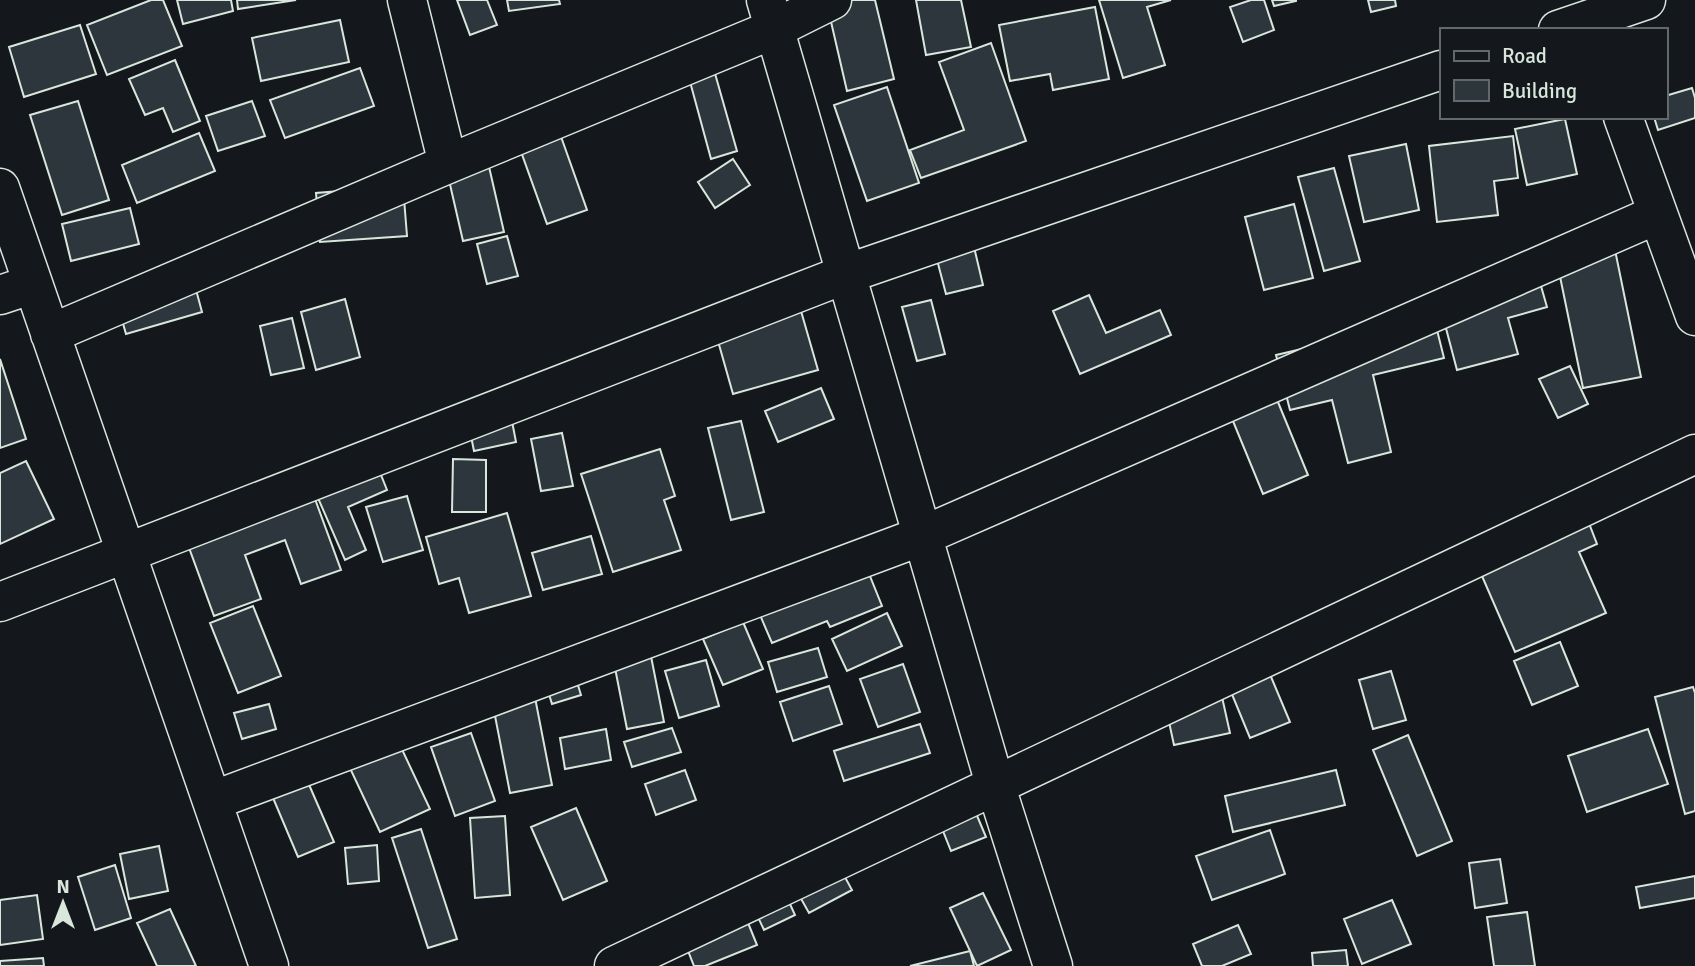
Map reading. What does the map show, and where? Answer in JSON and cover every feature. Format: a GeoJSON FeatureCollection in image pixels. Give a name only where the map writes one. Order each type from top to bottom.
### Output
{"type":"FeatureCollection","features":[{"type":"Feature","properties":{"kind":"street"},"geometry":{"type":"LineString","coordinates":[[407,0],[448,164]]}},
{"type":"Feature","properties":{"kind":"street"},"geometry":{"type":"LineString","coordinates":[[50,334],[448,164],[770,14],[832,0]]}},
{"type":"Feature","properties":{"kind":"street"},"geometry":{"type":"LineString","coordinates":[[1579,20],[1646,0]]}},
{"type":"Feature","properties":{"kind":"street"},"geometry":{"type":"LineString","coordinates":[[770,14],[995,784],[1053,966]]}},
{"type":"Feature","properties":{"kind":"street"},"geometry":{"type":"LineString","coordinates":[[0,602],[846,274],[1440,70]]}},
{"type":"Feature","properties":{"kind":"street"},"geometry":{"type":"LineString","coordinates":[[1624,119],[1695,316]]}},
{"type":"Feature","properties":{"kind":"street"},"geometry":{"type":"LineString","coordinates":[[0,188],[16,289],[50,334],[269,966]]}},
{"type":"Feature","properties":{"kind":"street"},"geometry":{"type":"LineString","coordinates":[[212,801],[922,536],[1658,214]]}},
{"type":"Feature","properties":{"kind":"street"},"geometry":{"type":"LineString","coordinates":[[614,966],[1695,454]]}},
{"type":"Feature","properties":{"kind":"building"},"geometry":{"type":"Polygon","coordinates":[[[151,0],[163,0],[182,46],[107,75],[87,25],[151,0]]]}},
{"type":"Feature","properties":{"kind":"building"},"geometry":{"type":"Polygon","coordinates":[[[177,0],[231,0],[233,11],[183,24],[177,0]]]}},
{"type":"Feature","properties":{"kind":"building"},"geometry":{"type":"Polygon","coordinates":[[[237,0],[296,0],[238,9],[237,0]]]}},
{"type":"Feature","properties":{"kind":"building"},"geometry":{"type":"Polygon","coordinates":[[[457,0],[487,0],[497,25],[470,35],[457,0]]]}},
{"type":"Feature","properties":{"kind":"building"},"geometry":{"type":"Polygon","coordinates":[[[507,0],[559,0],[560,4],[509,11],[507,0]]]}},
{"type":"Feature","properties":{"kind":"building"},"geometry":{"type":"Polygon","coordinates":[[[826,0],[875,0],[894,79],[847,91],[826,0]]]}},
{"type":"Feature","properties":{"kind":"building"},"geometry":{"type":"Polygon","coordinates":[[[916,0],[961,0],[971,47],[926,55],[916,0]]]}},
{"type":"Feature","properties":{"kind":"building"},"geometry":{"type":"Polygon","coordinates":[[[1099,0],[1171,0],[1147,7],[1165,65],[1123,78],[1099,0]]]}},
{"type":"Feature","properties":{"kind":"building"},"geometry":{"type":"Polygon","coordinates":[[[1251,0],[1264,0],[1274,30],[1243,42],[1230,7],[1251,0]]]}},
{"type":"Feature","properties":{"kind":"building"},"geometry":{"type":"Polygon","coordinates":[[[1272,0],[1296,0],[1296,1],[1274,6],[1272,0]]]}},
{"type":"Feature","properties":{"kind":"building"},"geometry":{"type":"Polygon","coordinates":[[[1368,0],[1395,0],[1396,6],[1371,12],[1368,0]]]}},
{"type":"Feature","properties":{"kind":"building"},"geometry":{"type":"Polygon","coordinates":[[[1095,7],[1109,79],[1053,90],[1050,74],[1010,81],[999,25],[1095,7]]]}},
{"type":"Feature","properties":{"kind":"building"},"geometry":{"type":"Polygon","coordinates":[[[340,20],[349,62],[261,81],[252,38],[340,20]]]}},
{"type":"Feature","properties":{"kind":"building"},"geometry":{"type":"Polygon","coordinates":[[[80,25],[96,74],[24,97],[9,47],[80,25]]]}},
{"type":"Feature","properties":{"kind":"building"},"geometry":{"type":"Polygon","coordinates":[[[991,43],[1026,141],[921,178],[910,150],[964,130],[939,62],[991,43]]]}},
{"type":"Feature","properties":{"kind":"building"},"geometry":{"type":"Polygon","coordinates":[[[175,60],[200,121],[173,132],[163,108],[145,115],[129,79],[175,60]]]}},
{"type":"Feature","properties":{"kind":"building"},"geometry":{"type":"Polygon","coordinates":[[[360,68],[374,106],[285,138],[270,100],[360,68]]]}},
{"type":"Feature","properties":{"kind":"building"},"geometry":{"type":"Polygon","coordinates":[[[714,70],[737,151],[711,159],[689,78],[714,70]]]}},
{"type":"Feature","properties":{"kind":"building"},"geometry":{"type":"Polygon","coordinates":[[[887,87],[919,183],[867,201],[834,105],[887,87]]]}},
{"type":"Feature","properties":{"kind":"building"},"geometry":{"type":"Polygon","coordinates":[[[1692,88],[1695,118],[1658,130],[1655,119],[1667,119],[1667,95],[1692,88]]]}},
{"type":"Feature","properties":{"kind":"building"},"geometry":{"type":"Polygon","coordinates":[[[78,101],[109,200],[62,215],[30,115],[78,101]]]}},
{"type":"Feature","properties":{"kind":"building"},"geometry":{"type":"Polygon","coordinates":[[[252,101],[265,136],[218,151],[206,116],[252,101]]]}},
{"type":"Feature","properties":{"kind":"building"},"geometry":{"type":"Polygon","coordinates":[[[1565,119],[1577,174],[1527,185],[1515,129],[1565,119]]]}},
{"type":"Feature","properties":{"kind":"building"},"geometry":{"type":"Polygon","coordinates":[[[559,131],[587,210],[547,224],[519,146],[559,131]]]}},
{"type":"Feature","properties":{"kind":"building"},"geometry":{"type":"Polygon","coordinates":[[[199,133],[215,171],[137,203],[122,165],[199,133]]]}},
{"type":"Feature","properties":{"kind":"building"},"geometry":{"type":"Polygon","coordinates":[[[1513,136],[1518,178],[1494,181],[1498,215],[1437,222],[1429,146],[1513,136]]]}},
{"type":"Feature","properties":{"kind":"building"},"geometry":{"type":"Polygon","coordinates":[[[1406,144],[1419,210],[1364,222],[1349,156],[1406,144]]]}},
{"type":"Feature","properties":{"kind":"building"},"geometry":{"type":"Polygon","coordinates":[[[487,158],[504,232],[463,241],[446,167],[487,158]]]}},
{"type":"Feature","properties":{"kind":"building"},"geometry":{"type":"Polygon","coordinates":[[[733,159],[750,185],[715,208],[698,182],[733,159]]]}},
{"type":"Feature","properties":{"kind":"building"},"geometry":{"type":"Polygon","coordinates":[[[1334,168],[1360,261],[1324,271],[1298,177],[1334,168]]]}},
{"type":"Feature","properties":{"kind":"building"},"geometry":{"type":"Polygon","coordinates":[[[403,186],[407,236],[320,242],[316,193],[403,186]]]}},
{"type":"Feature","properties":{"kind":"building"},"geometry":{"type":"Polygon","coordinates":[[[1294,204],[1313,278],[1264,290],[1245,217],[1294,204]]]}},
{"type":"Feature","properties":{"kind":"building"},"geometry":{"type":"Polygon","coordinates":[[[130,208],[139,244],[71,261],[62,224],[130,208]]]}},
{"type":"Feature","properties":{"kind":"building"},"geometry":{"type":"Polygon","coordinates":[[[507,236],[518,276],[487,284],[477,244],[507,236]]]}},
{"type":"Feature","properties":{"kind":"building"},"geometry":{"type":"Polygon","coordinates":[[[974,247],[983,285],[946,294],[936,256],[974,247]]]}},
{"type":"Feature","properties":{"kind":"building"},"geometry":{"type":"Polygon","coordinates":[[[1615,250],[1641,377],[1583,388],[1557,262],[1615,250]]]}},
{"type":"Feature","properties":{"kind":"building"},"geometry":{"type":"Polygon","coordinates":[[[191,271],[202,312],[126,334],[114,292],[191,271]]]}},
{"type":"Feature","properties":{"kind":"building"},"geometry":{"type":"Polygon","coordinates":[[[1537,272],[1547,307],[1508,318],[1518,354],[1457,370],[1438,298],[1537,272]]]}},
{"type":"Feature","properties":{"kind":"building"},"geometry":{"type":"Polygon","coordinates":[[[1089,295],[1106,333],[1160,310],[1171,335],[1080,374],[1053,311],[1089,295]]]}},
{"type":"Feature","properties":{"kind":"building"},"geometry":{"type":"Polygon","coordinates":[[[345,299],[360,357],[316,370],[301,312],[345,299]]]}},
{"type":"Feature","properties":{"kind":"building"},"geometry":{"type":"Polygon","coordinates":[[[931,300],[945,354],[917,361],[902,307],[931,300]]]}},
{"type":"Feature","properties":{"kind":"building"},"geometry":{"type":"Polygon","coordinates":[[[801,311],[818,370],[733,394],[716,334],[801,311]]]}},
{"type":"Feature","properties":{"kind":"building"},"geometry":{"type":"Polygon","coordinates":[[[292,318],[304,368],[271,375],[260,326],[292,318]]]}},
{"type":"Feature","properties":{"kind":"building"},"geometry":{"type":"Polygon","coordinates":[[[1434,318],[1444,358],[1373,375],[1391,452],[1348,463],[1332,400],[1290,410],[1276,355],[1434,318]]]}},
{"type":"Feature","properties":{"kind":"building"},"geometry":{"type":"Polygon","coordinates":[[[0,359],[26,439],[0,448],[0,359]]]}},
{"type":"Feature","properties":{"kind":"building"},"geometry":{"type":"Polygon","coordinates":[[[1570,366],[1588,404],[1558,418],[1539,379],[1570,366]]]}},
{"type":"Feature","properties":{"kind":"building"},"geometry":{"type":"Polygon","coordinates":[[[821,388],[834,419],[778,442],[765,411],[821,388]]]}},
{"type":"Feature","properties":{"kind":"building"},"geometry":{"type":"Polygon","coordinates":[[[1273,390],[1308,475],[1263,494],[1228,409],[1273,390]]]}},
{"type":"Feature","properties":{"kind":"building"},"geometry":{"type":"Polygon","coordinates":[[[511,416],[516,442],[474,451],[469,426],[511,416]]]}},
{"type":"Feature","properties":{"kind":"building"},"geometry":{"type":"Polygon","coordinates":[[[741,421],[764,512],[731,520],[708,428],[741,421]]]}},
{"type":"Feature","properties":{"kind":"building"},"geometry":{"type":"Polygon","coordinates":[[[562,433],[573,486],[541,491],[531,439],[562,433]]]}},
{"type":"Feature","properties":{"kind":"building"},"geometry":{"type":"Polygon","coordinates":[[[660,449],[675,496],[664,500],[681,550],[613,572],[581,474],[660,449]]]}},
{"type":"Feature","properties":{"kind":"building"},"geometry":{"type":"Polygon","coordinates":[[[373,455],[387,490],[348,507],[366,550],[345,560],[311,482],[373,455]]]}},
{"type":"Feature","properties":{"kind":"building"},"geometry":{"type":"Polygon","coordinates":[[[453,459],[486,460],[486,512],[452,512],[453,459]]]}},
{"type":"Feature","properties":{"kind":"building"},"geometry":{"type":"Polygon","coordinates":[[[26,461],[54,519],[0,544],[0,473],[26,461]]]}},
{"type":"Feature","properties":{"kind":"building"},"geometry":{"type":"Polygon","coordinates":[[[311,488],[341,570],[301,584],[285,540],[245,555],[261,599],[214,616],[184,534],[311,488]]]}},
{"type":"Feature","properties":{"kind":"building"},"geometry":{"type":"Polygon","coordinates":[[[407,496],[423,550],[383,562],[366,507],[407,496]]]}},
{"type":"Feature","properties":{"kind":"building"},"geometry":{"type":"Polygon","coordinates":[[[507,513],[531,596],[469,613],[459,578],[439,584],[426,537],[507,513]]]}},
{"type":"Feature","properties":{"kind":"building"},"geometry":{"type":"Polygon","coordinates":[[[1585,513],[1597,544],[1579,552],[1606,613],[1515,652],[1475,560],[1585,513]]]}},
{"type":"Feature","properties":{"kind":"building"},"geometry":{"type":"Polygon","coordinates":[[[591,536],[602,574],[543,590],[532,553],[591,536]]]}},
{"type":"Feature","properties":{"kind":"building"},"geometry":{"type":"Polygon","coordinates":[[[859,549],[882,606],[830,627],[827,621],[772,643],[751,594],[859,549]]]}},
{"type":"Feature","properties":{"kind":"building"},"geometry":{"type":"Polygon","coordinates":[[[253,606],[281,676],[238,693],[210,623],[253,606]]]}},
{"type":"Feature","properties":{"kind":"building"},"geometry":{"type":"Polygon","coordinates":[[[887,613],[902,646],[847,671],[832,639],[887,613]]]}},
{"type":"Feature","properties":{"kind":"building"},"geometry":{"type":"Polygon","coordinates":[[[743,622],[763,669],[723,685],[703,639],[743,622]]]}},
{"type":"Feature","properties":{"kind":"building"},"geometry":{"type":"Polygon","coordinates":[[[647,636],[664,722],[627,729],[615,668],[647,636]]]}},
{"type":"Feature","properties":{"kind":"building"},"geometry":{"type":"Polygon","coordinates":[[[1560,642],[1578,686],[1532,705],[1514,661],[1560,642]]]}},
{"type":"Feature","properties":{"kind":"building"},"geometry":{"type":"Polygon","coordinates":[[[818,648],[827,677],[777,692],[768,662],[818,648]]]}},
{"type":"Feature","properties":{"kind":"building"},"geometry":{"type":"Polygon","coordinates":[[[706,660],[719,706],[679,718],[665,671],[706,660]]]}},
{"type":"Feature","properties":{"kind":"building"},"geometry":{"type":"Polygon","coordinates":[[[1264,660],[1290,722],[1250,738],[1224,675],[1264,660]]]}},
{"type":"Feature","properties":{"kind":"building"},"geometry":{"type":"Polygon","coordinates":[[[903,664],[920,712],[878,727],[860,679],[903,664]]]}},
{"type":"Feature","properties":{"kind":"building"},"geometry":{"type":"Polygon","coordinates":[[[573,669],[581,695],[552,704],[544,678],[573,669]]]}},
{"type":"Feature","properties":{"kind":"building"},"geometry":{"type":"Polygon","coordinates":[[[1391,671],[1406,720],[1373,729],[1359,680],[1391,671]]]}},
{"type":"Feature","properties":{"kind":"building"},"geometry":{"type":"Polygon","coordinates":[[[531,677],[552,785],[510,793],[489,685],[531,677]]]}},
{"type":"Feature","properties":{"kind":"building"},"geometry":{"type":"Polygon","coordinates":[[[829,686],[842,724],[793,741],[780,702],[829,686]]]}},
{"type":"Feature","properties":{"kind":"building"},"geometry":{"type":"Polygon","coordinates":[[[1693,687],[1695,811],[1685,814],[1655,697],[1693,687]]]}},
{"type":"Feature","properties":{"kind":"building"},"geometry":{"type":"Polygon","coordinates":[[[1220,688],[1230,733],[1174,745],[1164,699],[1220,688]]]}},
{"type":"Feature","properties":{"kind":"building"},"geometry":{"type":"Polygon","coordinates":[[[269,704],[276,729],[242,739],[234,713],[269,704]]]}},
{"type":"Feature","properties":{"kind":"building"},"geometry":{"type":"Polygon","coordinates":[[[920,724],[930,753],[844,781],[834,751],[920,724]]]}},
{"type":"Feature","properties":{"kind":"building"},"geometry":{"type":"Polygon","coordinates":[[[391,726],[430,809],[380,832],[341,749],[391,726]]]}},
{"type":"Feature","properties":{"kind":"building"},"geometry":{"type":"Polygon","coordinates":[[[672,728],[681,752],[632,767],[624,742],[672,728]]]}},
{"type":"Feature","properties":{"kind":"building"},"geometry":{"type":"Polygon","coordinates":[[[606,729],[611,760],[565,769],[560,738],[606,729]]]}},
{"type":"Feature","properties":{"kind":"building"},"geometry":{"type":"Polygon","coordinates":[[[1648,729],[1668,784],[1587,812],[1568,756],[1648,729]]]}},
{"type":"Feature","properties":{"kind":"building"},"geometry":{"type":"Polygon","coordinates":[[[471,733],[495,801],[455,816],[431,747],[471,733]]]}},
{"type":"Feature","properties":{"kind":"building"},"geometry":{"type":"Polygon","coordinates":[[[1408,735],[1452,841],[1417,856],[1373,750],[1408,735]]]}},
{"type":"Feature","properties":{"kind":"building"},"geometry":{"type":"Polygon","coordinates":[[[300,764],[334,842],[298,857],[265,779],[300,764]]]}},
{"type":"Feature","properties":{"kind":"building"},"geometry":{"type":"Polygon","coordinates":[[[685,770],[696,800],[656,815],[645,784],[685,770]]]}},
{"type":"Feature","properties":{"kind":"building"},"geometry":{"type":"Polygon","coordinates":[[[1336,770],[1345,805],[1233,832],[1225,796],[1336,770]]]}},
{"type":"Feature","properties":{"kind":"building"},"geometry":{"type":"Polygon","coordinates":[[[967,792],[986,837],[951,851],[933,806],[967,792]]]}},
{"type":"Feature","properties":{"kind":"building"},"geometry":{"type":"Polygon","coordinates":[[[576,808],[607,881],[563,900],[531,827],[576,808]]]}},
{"type":"Feature","properties":{"kind":"building"},"geometry":{"type":"Polygon","coordinates":[[[505,816],[510,895],[475,898],[470,818],[505,816]]]}},
{"type":"Feature","properties":{"kind":"building"},"geometry":{"type":"Polygon","coordinates":[[[421,829],[457,939],[428,948],[392,838],[421,829]]]}},
{"type":"Feature","properties":{"kind":"building"},"geometry":{"type":"Polygon","coordinates":[[[1270,830],[1285,874],[1212,900],[1196,856],[1270,830]]]}},
{"type":"Feature","properties":{"kind":"building"},"geometry":{"type":"Polygon","coordinates":[[[377,845],[379,881],[348,884],[345,848],[377,845]]]}},
{"type":"Feature","properties":{"kind":"building"},"geometry":{"type":"Polygon","coordinates":[[[159,846],[168,891],[129,899],[120,854],[159,846]]]}},
{"type":"Feature","properties":{"kind":"building"},"geometry":{"type":"Polygon","coordinates":[[[833,855],[852,890],[809,913],[790,879],[833,855]]]}},
{"type":"Feature","properties":{"kind":"building"},"geometry":{"type":"Polygon","coordinates":[[[1500,859],[1507,903],[1475,908],[1469,863],[1500,859]]]}},
{"type":"Feature","properties":{"kind":"building"},"geometry":{"type":"Polygon","coordinates":[[[115,865],[131,918],[95,930],[78,877],[115,865]]]}},
{"type":"Feature","properties":{"kind":"building"},"geometry":{"type":"Polygon","coordinates":[[[775,871],[795,915],[764,930],[743,885],[775,871]]]}},
{"type":"Feature","properties":{"kind":"building"},"geometry":{"type":"Polygon","coordinates":[[[1695,876],[1695,898],[1640,908],[1636,887],[1695,876]]]}},
{"type":"Feature","properties":{"kind":"building"},"geometry":{"type":"Polygon","coordinates":[[[983,893],[1011,950],[977,966],[950,908],[983,893]]]}},
{"type":"Feature","properties":{"kind":"building"},"geometry":{"type":"Polygon","coordinates":[[[37,895],[43,939],[0,945],[0,900],[37,895]]]}},
{"type":"Feature","properties":{"kind":"building"},"geometry":{"type":"Polygon","coordinates":[[[1392,900],[1411,944],[1362,964],[1344,919],[1392,900]]]}},
{"type":"Feature","properties":{"kind":"building"},"geometry":{"type":"Polygon","coordinates":[[[742,908],[757,945],[705,966],[694,966],[681,933],[742,908]]]}},
{"type":"Feature","properties":{"kind":"building"},"geometry":{"type":"Polygon","coordinates":[[[170,909],[196,966],[157,966],[137,923],[170,909]]]}},
{"type":"Feature","properties":{"kind":"building"},"geometry":{"type":"Polygon","coordinates":[[[1527,912],[1535,966],[1494,966],[1487,917],[1527,912]]]}},
{"type":"Feature","properties":{"kind":"building"},"geometry":{"type":"Polygon","coordinates":[[[1238,925],[1251,954],[1222,966],[1202,966],[1193,944],[1238,925]]]}},
{"type":"Feature","properties":{"kind":"building"},"geometry":{"type":"Polygon","coordinates":[[[1346,950],[1348,966],[1313,966],[1312,953],[1346,950]]]}},
{"type":"Feature","properties":{"kind":"building"},"geometry":{"type":"Polygon","coordinates":[[[970,951],[974,966],[910,966],[970,951]]]}},
{"type":"Feature","properties":{"kind":"building"},"geometry":{"type":"Polygon","coordinates":[[[43,958],[44,966],[0,966],[0,961],[43,958]]]}}]}
